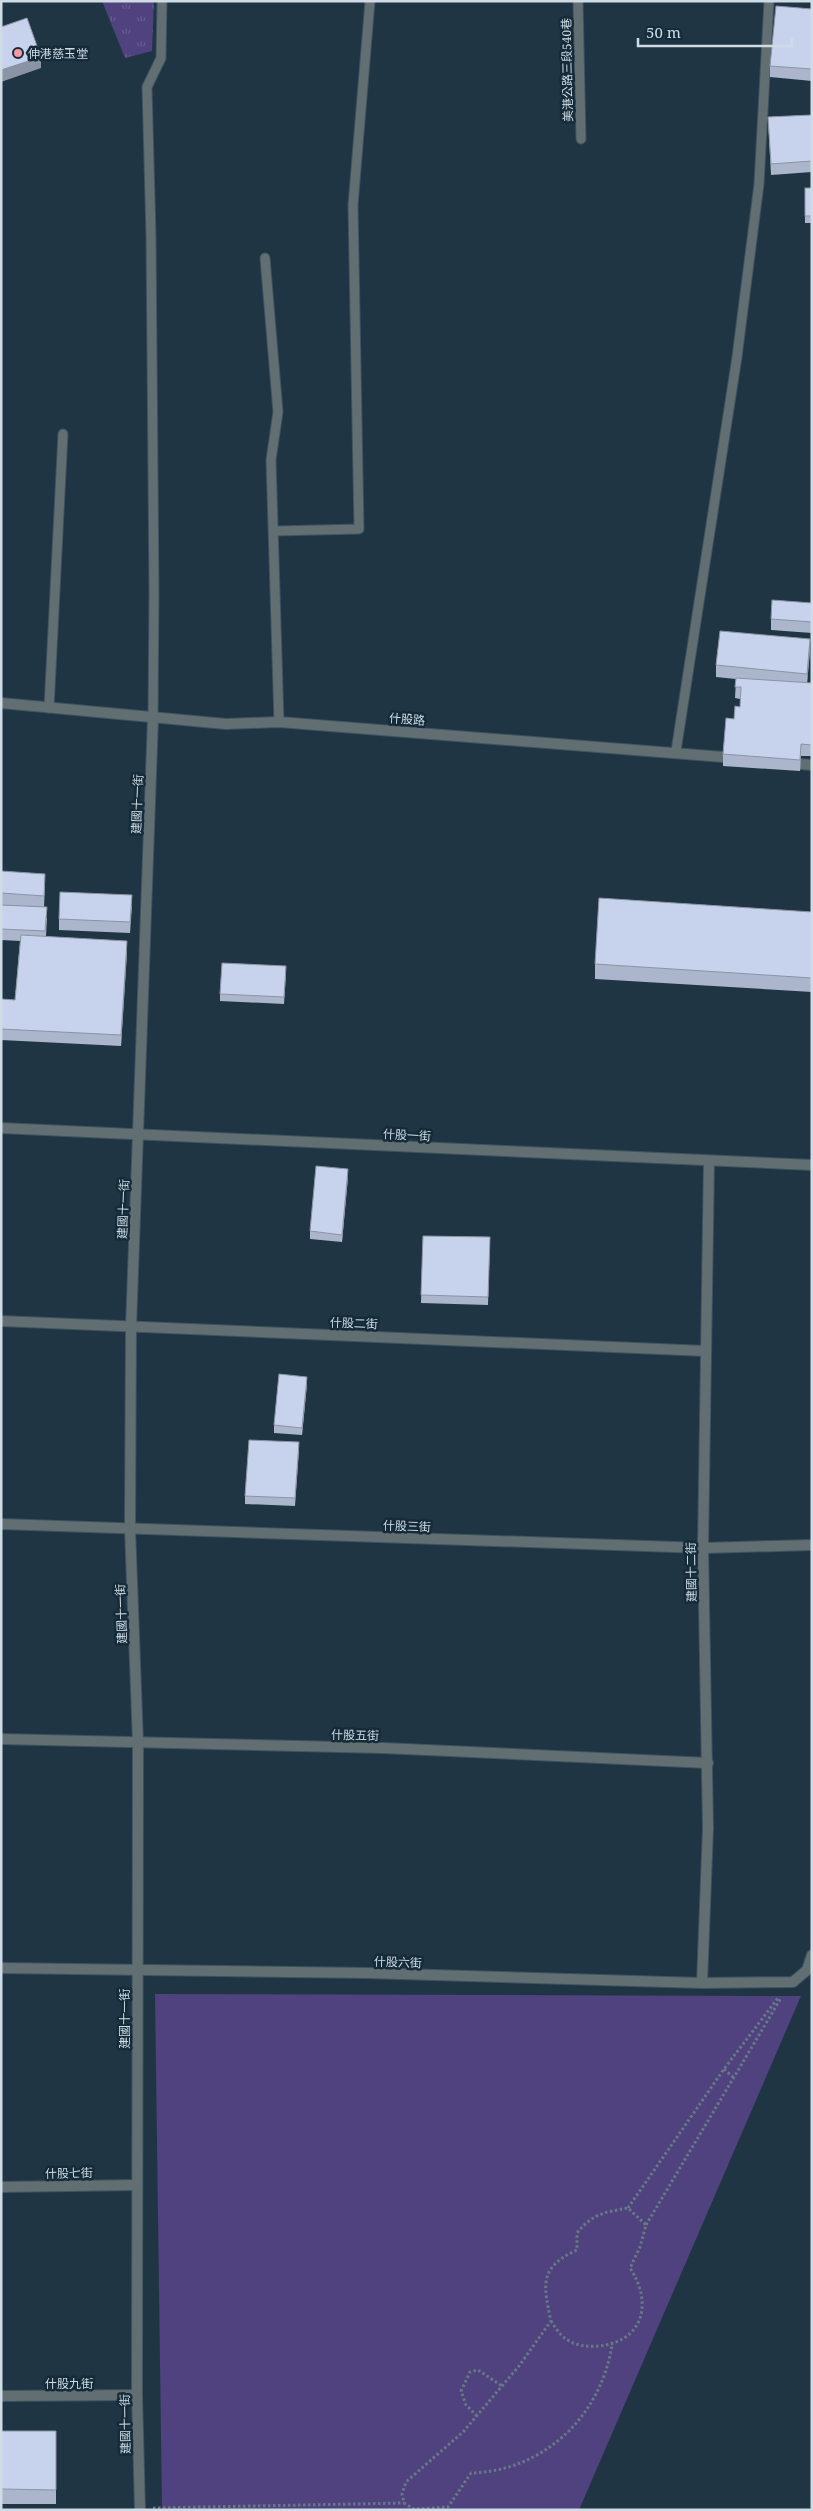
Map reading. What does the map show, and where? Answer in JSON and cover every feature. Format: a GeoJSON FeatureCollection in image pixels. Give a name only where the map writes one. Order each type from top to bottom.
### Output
{"type":"FeatureCollection","features":[{"type":"Feature","properties":{"kind":"street","name":"什股路"},"geometry":{"type":"LineString","coordinates":[[1,703],[226,724],[279,722],[676,751],[744,758]]}},
{"type":"Feature","properties":{"kind":"street","name":"建國十一街"},"geometry":{"type":"LineString","coordinates":[[140,2509],[137,2395],[136,1970],[138,1744],[130,1529],[131,1326],[153,718]]}},
{"type":"Feature","properties":{"kind":"street"},"geometry":{"type":"LineString","coordinates":[[773,762],[812,766]]}},
{"type":"Feature","properties":{"kind":"street","name":"什股一街"},"geometry":{"type":"LineString","coordinates":[[1,1128],[139,1136],[812,1165]]}},
{"type":"Feature","properties":{"kind":"street","name":"建國十二街"},"geometry":{"type":"LineString","coordinates":[[702,1983],[708,1828],[703,1548],[709,1161]]}},
{"type":"Feature","properties":{"kind":"street","name":"什股二街"},"geometry":{"type":"LineString","coordinates":[[1,1321],[706,1351]]}},
{"type":"Feature","properties":{"kind":"street","name":"什股三街"},"geometry":{"type":"LineString","coordinates":[[1,1524],[703,1548],[812,1545]]}},
{"type":"Feature","properties":{"kind":"street","name":"什股五街"},"geometry":{"type":"LineString","coordinates":[[1,1739],[138,1744],[383,1748],[708,1763]]}},
{"type":"Feature","properties":{"kind":"street"},"geometry":{"type":"LineString","coordinates":[[792,1982],[807,1970],[812,1955]]}},
{"type":"Feature","properties":{"kind":"street","name":"什股六街"},"geometry":{"type":"LineString","coordinates":[[1,1968],[367,1973],[702,1983],[792,1982]]}},
{"type":"Feature","properties":{"kind":"street","name":"什股七街"},"geometry":{"type":"LineString","coordinates":[[1,2187],[138,2185]]}},
{"type":"Feature","properties":{"kind":"street","name":"什股九街"},"geometry":{"type":"LineString","coordinates":[[1,2396],[137,2395]]}},
{"type":"Feature","properties":{"kind":"lane"},"geometry":{"type":"LineString","coordinates":[[153,718],[154,593],[151,276],[147,86],[161,58],[162,1]]}},
{"type":"Feature","properties":{"kind":"lane"},"geometry":{"type":"LineString","coordinates":[[275,531],[359,529],[353,205],[370,1]]}},
{"type":"Feature","properties":{"kind":"lane","name":"美港公路三段540巷"},"geometry":{"type":"LineString","coordinates":[[578,1],[580,139]]}},
{"type":"Feature","properties":{"kind":"lane"},"geometry":{"type":"LineString","coordinates":[[676,751],[737,357],[758,194],[769,1]]}},
{"type":"Feature","properties":{"kind":"lane"},"geometry":{"type":"LineString","coordinates":[[265,258],[278,412],[271,460],[275,531],[279,722]]}},
{"type":"Feature","properties":{"kind":"lane"},"geometry":{"type":"LineString","coordinates":[[49,708],[63,434]]}},
{"type":"Feature","properties":{"kind":"path"},"geometry":{"type":"LineString","coordinates":[[792,1982],[646,2225],[640,2247],[630,2268],[639,2282],[642,2303],[640,2321],[628,2337],[612,2345],[585,2348],[565,2339],[551,2321],[544,2287],[547,2274],[561,2257],[577,2250],[577,2233],[587,2221],[603,2213],[628,2208],[724,2069],[792,1982]]}},
{"type":"Feature","properties":{"kind":"path"},"geometry":{"type":"LineString","coordinates":[[724,2069],[734,2078]]}},
{"type":"Feature","properties":{"kind":"path"},"geometry":{"type":"LineString","coordinates":[[628,2208],[646,2225]]}},
{"type":"Feature","properties":{"kind":"path"},"geometry":{"type":"LineString","coordinates":[[404,2504],[402,2494],[406,2482],[463,2432],[502,2386],[551,2321]]}},
{"type":"Feature","properties":{"kind":"path"},"geometry":{"type":"LineString","coordinates":[[140,2509],[404,2504],[414,2509],[448,2507],[471,2473],[516,2466],[542,2454],[574,2427],[596,2396],[608,2369],[612,2345]]}},
{"type":"Feature","properties":{"kind":"path"},"geometry":{"type":"LineString","coordinates":[[476,2416],[466,2405],[461,2391],[470,2372],[478,2370],[502,2386]]}},
{"type":"Feature","properties":{"kind":"green space"},"geometry":{"type":"Polygon","coordinates":[[[102,1],[154,1],[152,51],[125,58],[102,1]]]}},
{"type":"Feature","properties":{"kind":"green space"},"geometry":{"type":"Polygon","coordinates":[[[155,1994],[801,1996],[579,2510],[162,2510],[155,1994]]]}},
{"type":"Feature","properties":{"kind":"building"},"geometry":{"type":"Polygon","coordinates":[[[776,6],[812,9],[812,69],[770,66],[776,6]]]}},
{"type":"Feature","properties":{"kind":"building","name":"伸港慈玉堂"},"geometry":{"type":"Polygon","coordinates":[[[27,18],[41,57],[1,70],[1,27],[27,18]]]}},
{"type":"Feature","properties":{"kind":"building"},"geometry":{"type":"Polygon","coordinates":[[[812,115],[812,161],[771,164],[768,117],[812,115]]]}},
{"type":"Feature","properties":{"kind":"building"},"geometry":{"type":"Polygon","coordinates":[[[805,188],[812,188],[812,216],[805,216],[805,188]]]}},
{"type":"Feature","properties":{"kind":"building"},"geometry":{"type":"Polygon","coordinates":[[[772,600],[812,603],[812,622],[771,619],[772,600]]]}},
{"type":"Feature","properties":{"kind":"building"},"geometry":{"type":"Polygon","coordinates":[[[720,631],[810,639],[807,674],[716,665],[720,631]]]}},
{"type":"Feature","properties":{"kind":"building"},"geometry":{"type":"Polygon","coordinates":[[[736,678],[812,683],[812,745],[801,744],[800,760],[723,754],[726,718],[734,719],[735,706],[740,707],[741,687],[735,687],[736,678]]]}},
{"type":"Feature","properties":{"kind":"building"},"geometry":{"type":"Polygon","coordinates":[[[1,871],[45,874],[44,896],[1,893],[1,871]]]}},
{"type":"Feature","properties":{"kind":"building"},"geometry":{"type":"Polygon","coordinates":[[[60,892],[132,895],[130,922],[59,919],[60,892]]]}},
{"type":"Feature","properties":{"kind":"building"},"geometry":{"type":"Polygon","coordinates":[[[599,898],[812,912],[812,978],[595,964],[599,898]]]}},
{"type":"Feature","properties":{"kind":"building"},"geometry":{"type":"Polygon","coordinates":[[[1,905],[47,907],[45,931],[1,929],[1,905]]]}},
{"type":"Feature","properties":{"kind":"building"},"geometry":{"type":"Polygon","coordinates":[[[21,935],[127,941],[121,1035],[1,1029],[1,999],[15,1000],[21,935]]]}},
{"type":"Feature","properties":{"kind":"building"},"geometry":{"type":"Polygon","coordinates":[[[222,963],[286,966],[284,997],[220,994],[222,963]]]}},
{"type":"Feature","properties":{"kind":"building"},"geometry":{"type":"Polygon","coordinates":[[[316,1166],[348,1169],[342,1235],[310,1231],[316,1166]]]}},
{"type":"Feature","properties":{"kind":"building"},"geometry":{"type":"Polygon","coordinates":[[[423,1236],[490,1237],[488,1297],[421,1295],[423,1236]]]}},
{"type":"Feature","properties":{"kind":"building"},"geometry":{"type":"Polygon","coordinates":[[[279,1374],[307,1377],[302,1428],[274,1425],[279,1374]]]}},
{"type":"Feature","properties":{"kind":"building"},"geometry":{"type":"Polygon","coordinates":[[[249,1440],[299,1442],[295,1498],[245,1496],[249,1440]]]}},
{"type":"Feature","properties":{"kind":"building"},"geometry":{"type":"Polygon","coordinates":[[[1,2431],[56,2431],[56,2490],[1,2489],[1,2431]]]}},
{"type":"Feature","properties":{"kind":"place","name":"伸港慈玉堂"},"geometry":{"type":"Point","coordinates":[18,53]}}]}
